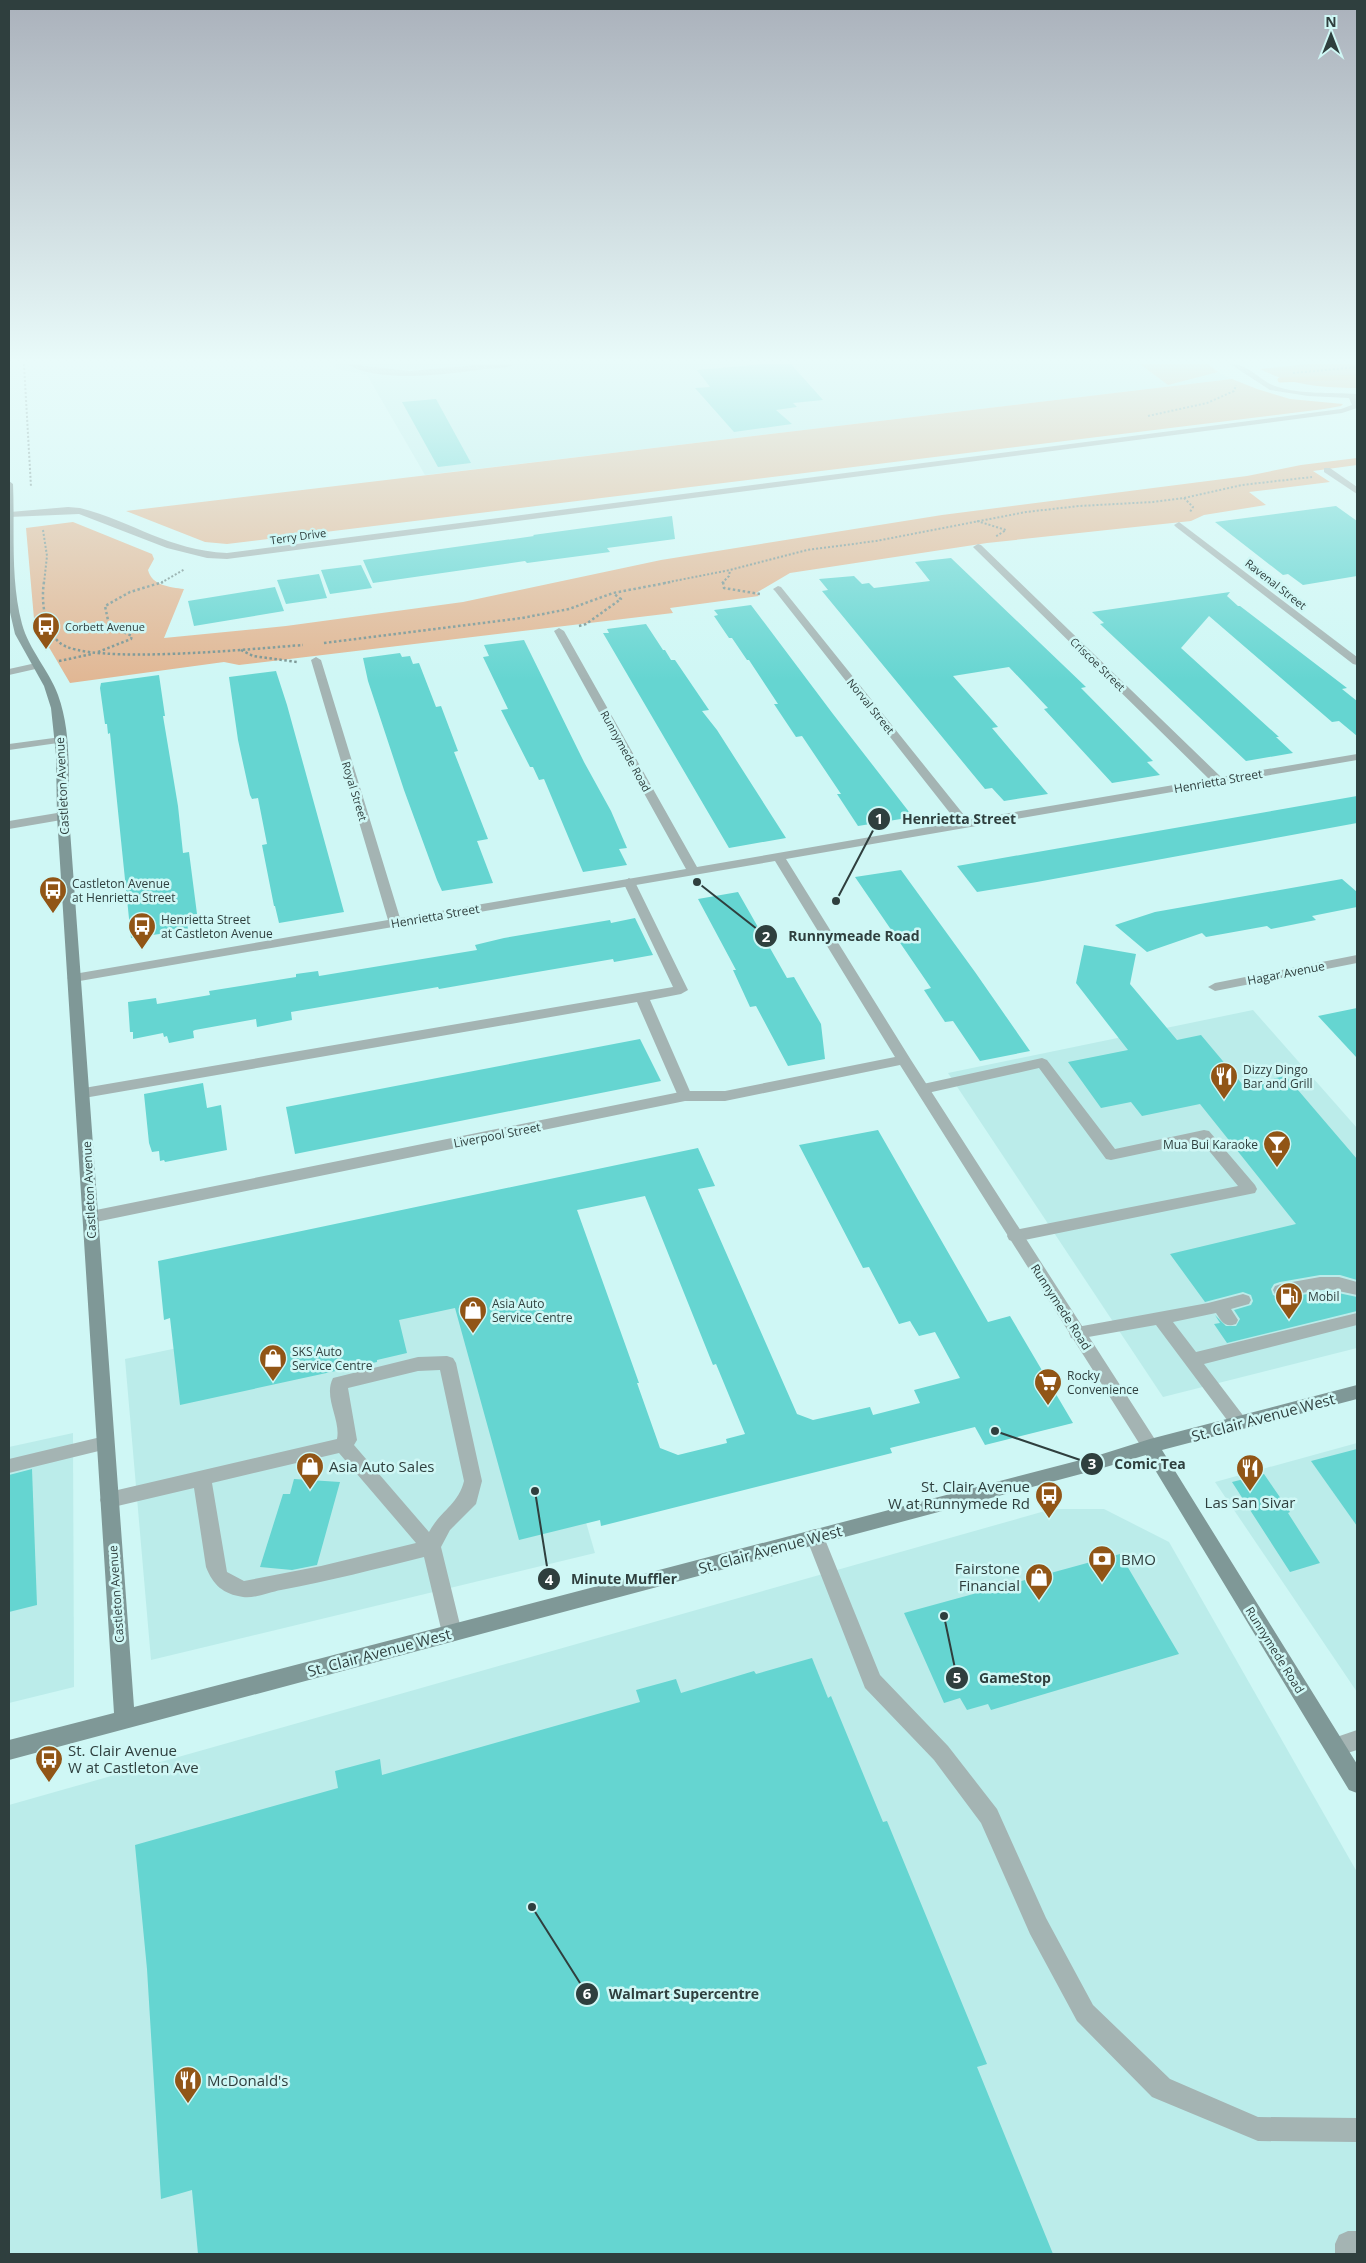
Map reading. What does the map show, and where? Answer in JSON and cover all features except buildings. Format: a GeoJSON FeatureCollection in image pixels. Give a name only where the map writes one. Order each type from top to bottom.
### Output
{"type":"FeatureCollection","features":[{"type":"Feature","properties":{"kind":"street","name":"Terry Drive"},"geometry":{"type":"LineString","coordinates":[[10,515],[68,510],[80,511],[180,551],[207,556],[228,556],[892,470]]}},
{"type":"Feature","properties":{"kind":"street"},"geometry":{"type":"LineString","coordinates":[[1330,473],[1357,491]]}},
{"type":"Feature","properties":{"kind":"street","name":"Castleton Avenue"},"geometry":{"type":"LineString","coordinates":[[9,484],[13,595],[17,625],[36,666],[48,684],[54,698],[61,740],[74,978],[84,1093],[105,1444],[125,1719]]}},
{"type":"Feature","properties":{"kind":"street","name":"Ravenal Street"},"geometry":{"type":"LineString","coordinates":[[1179,525],[1357,662]]}},
{"type":"Feature","properties":{"kind":"street","name":"Criscoe Street"},"geometry":{"type":"LineString","coordinates":[[978,548],[1218,781]]}},
{"type":"Feature","properties":{"kind":"street","name":"Norval Street"},"geometry":{"type":"LineString","coordinates":[[778,589],[965,824]]}},
{"type":"Feature","properties":{"kind":"street","name":"Runnymede Road"},"geometry":{"type":"LineString","coordinates":[[559,631],[693,871]]}},
{"type":"Feature","properties":{"kind":"street","name":"Royal Street"},"geometry":{"type":"LineString","coordinates":[[316,660],[395,923]]}},
{"type":"Feature","properties":{"kind":"street"},"geometry":{"type":"LineString","coordinates":[[9,672],[36,666]]}},
{"type":"Feature","properties":{"kind":"street"},"geometry":{"type":"LineString","coordinates":[[9,747],[61,740]]}},
{"type":"Feature","properties":{"kind":"street","name":"Henrietta Street"},"geometry":{"type":"LineString","coordinates":[[74,978],[1357,757]]}},
{"type":"Feature","properties":{"kind":"street"},"geometry":{"type":"LineString","coordinates":[[9,825],[64,816]]}},
{"type":"Feature","properties":{"kind":"street","name":"Runnymede Road"},"geometry":{"type":"LineString","coordinates":[[779,857],[904,1060],[1150,1446],[1357,1782]]}},
{"type":"Feature","properties":{"kind":"street"},"geometry":{"type":"LineString","coordinates":[[84,1093],[681,990],[629,882]]}},
{"type":"Feature","properties":{"kind":"street","name":"Hagar Avenue"},"geometry":{"type":"LineString","coordinates":[[1215,987],[1357,959]]}},
{"type":"Feature","properties":{"kind":"street"},"geometry":{"type":"LineString","coordinates":[[642,998],[685,1096]]}},
{"type":"Feature","properties":{"kind":"street","name":"Liverpool Street"},"geometry":{"type":"LineString","coordinates":[[91,1217],[685,1096],[725,1096],[904,1060]]}},
{"type":"Feature","properties":{"kind":"street"},"geometry":{"type":"LineString","coordinates":[[923,1089],[1042,1063],[1111,1155],[1204,1135],[1249,1189],[1015,1236]]}},
{"type":"Feature","properties":{"kind":"street"},"geometry":{"type":"LineString","coordinates":[[1281,1290],[1313,1292],[1346,1284],[1357,1289]]}},
{"type":"Feature","properties":{"kind":"street"},"geometry":{"type":"LineString","coordinates":[[1077,1333],[1243,1300]]}},
{"type":"Feature","properties":{"kind":"street"},"geometry":{"type":"LineString","coordinates":[[1220,1306],[1230,1320]]}},
{"type":"Feature","properties":{"kind":"street"},"geometry":{"type":"LineString","coordinates":[[1160,1317],[1239,1423]]}},
{"type":"Feature","properties":{"kind":"street"},"geometry":{"type":"LineString","coordinates":[[1192,1360],[1292,1332],[1339,1321],[1357,1319]]}},
{"type":"Feature","properties":{"kind":"street"},"geometry":{"type":"LineString","coordinates":[[109,1500],[202,1478],[343,1445],[348,1440],[339,1394],[339,1383],[418,1364],[447,1364],[474,1481],[469,1499],[443,1524],[431,1547],[321,1574],[244,1589],[230,1584],[220,1577],[216,1567],[202,1478]]}},
{"type":"Feature","properties":{"kind":"street","name":"St. Clair Avenue West"},"geometry":{"type":"LineString","coordinates":[[9,1750],[1096,1463],[1150,1446],[1357,1392]]}},
{"type":"Feature","properties":{"kind":"street"},"geometry":{"type":"LineString","coordinates":[[9,1466],[105,1444]]}},
{"type":"Feature","properties":{"kind":"street"},"geometry":{"type":"LineString","coordinates":[[343,1445],[431,1547],[452,1632]]}},
{"type":"Feature","properties":{"kind":"street"},"geometry":{"type":"LineString","coordinates":[[815,1537],[872,1681],[941,1753],[989,1816],[1038,1926],[1085,2013],[1161,2088],[1258,2129],[1357,2130]]}},
{"type":"Feature","properties":{"kind":"street"},"geometry":{"type":"LineString","coordinates":[[1335,1747],[1357,1740]]}},
{"type":"Feature","properties":{"kind":"street"},"geometry":{"type":"LineString","coordinates":[[1348,2254],[1348,2244],[1357,2244]]}},
{"type":"Feature","properties":{"kind":"path"},"geometry":{"type":"LineString","coordinates":[[30,470],[32,494]]}},
{"type":"Feature","properties":{"kind":"path"},"geometry":{"type":"LineString","coordinates":[[320,643],[430,631],[522,618],[568,609],[613,594],[730,570],[807,550],[876,540],[1026,512],[1079,506],[1153,502],[1184,498],[1242,485],[1330,473]]}},
{"type":"Feature","properties":{"kind":"path"},"geometry":{"type":"LineString","coordinates":[[41,528],[44,532],[47,558],[47,574],[44,583],[44,609],[50,630],[56,640],[64,646],[96,653],[135,654],[240,650],[311,644]]}},
{"type":"Feature","properties":{"kind":"path"},"geometry":{"type":"LineString","coordinates":[[730,570],[729,576],[722,583],[724,588],[764,595]]}},
{"type":"Feature","properties":{"kind":"path"},"geometry":{"type":"LineString","coordinates":[[36,666],[96,653],[131,639],[132,636],[112,629],[107,621],[105,606],[130,592],[161,583]]}},
{"type":"Feature","properties":{"kind":"path"},"geometry":{"type":"LineString","coordinates":[[577,626],[586,624],[621,599],[613,594]]}},
{"type":"Feature","properties":{"kind":"path"},"geometry":{"type":"LineString","coordinates":[[240,650],[253,656],[304,664]]}},
{"type":"Feature","properties":{"kind":"shaded area"},"geometry":{"type":"Polygon","coordinates":[[[422,470],[470,470],[425,475],[422,470]]]}},
{"type":"Feature","properties":{"kind":"shaded area"},"geometry":{"type":"Polygon","coordinates":[[[473,470],[832,470],[227,544],[205,542],[126,511],[473,470]]]}},
{"type":"Feature","properties":{"kind":"shaded area"},"geometry":{"type":"Polygon","coordinates":[[[1278,470],[1323,470],[1313,471],[1330,482],[1249,492],[1266,505],[1204,515],[1191,521],[987,543],[790,573],[756,593],[759,596],[670,608],[673,613],[239,665],[224,662],[70,683],[50,649],[35,630],[26,528],[73,522],[152,554],[154,559],[148,570],[153,579],[162,585],[184,589],[164,638],[286,626],[463,602],[661,560],[942,515],[1247,476],[1278,470]]]}},
{"type":"Feature","properties":{"kind":"shaded area"},"geometry":{"type":"Polygon","coordinates":[[[1253,1010],[1357,1128],[1357,1348],[1163,1397],[948,1073],[1253,1010]]]}},
{"type":"Feature","properties":{"kind":"shaded area"},"geometry":{"type":"Polygon","coordinates":[[[514,1277],[595,1553],[151,1660],[125,1359],[514,1277]]]}},
{"type":"Feature","properties":{"kind":"shaded area"},"geometry":{"type":"Polygon","coordinates":[[[73,1433],[74,1687],[9,1703],[9,1447],[73,1433]]]}},
{"type":"Feature","properties":{"kind":"shaded area"},"geometry":{"type":"Polygon","coordinates":[[[1357,1443],[1357,1692],[1215,1482],[1357,1443]]]}},
{"type":"Feature","properties":{"kind":"shaded area"},"geometry":{"type":"Polygon","coordinates":[[[1052,1509],[1104,1509],[1169,1542],[1357,1872],[1357,2254],[9,2254],[9,1805],[1052,1509]]]}},
{"type":"Feature","properties":{"kind":"place","name":"Corbett Avenue"},"geometry":{"type":"Point","coordinates":[46,650]}},
{"type":"Feature","properties":{"kind":"place","name":"Runnymeade Road"},"geometry":{"type":"Point","coordinates":[697,882]}},
{"type":"Feature","properties":{"kind":"place","name":"Henrietta Street"},"geometry":{"type":"Point","coordinates":[836,901]}},
{"type":"Feature","properties":{"kind":"place","name":"Castleton Avenue at Henrietta Street"},"geometry":{"type":"Point","coordinates":[53,914]}},
{"type":"Feature","properties":{"kind":"place","name":"Henrietta Street at Castleton Avenue"},"geometry":{"type":"Point","coordinates":[142,950]}},
{"type":"Feature","properties":{"kind":"place","name":"Dizzy Dingo Bar and Grill"},"geometry":{"type":"Point","coordinates":[1224,1100]}},
{"type":"Feature","properties":{"kind":"place","name":"Mua Bui Karaoke"},"geometry":{"type":"Point","coordinates":[1277,1168]}},
{"type":"Feature","properties":{"kind":"place","name":"Mobil"},"geometry":{"type":"Point","coordinates":[1289,1320]}},
{"type":"Feature","properties":{"kind":"place","name":"Asia Auto Service Centre"},"geometry":{"type":"Point","coordinates":[473,1334]}},
{"type":"Feature","properties":{"kind":"place","name":"SKS Auto Service Centre"},"geometry":{"type":"Point","coordinates":[273,1382]}},
{"type":"Feature","properties":{"kind":"place","name":"Rocky Convenience"},"geometry":{"type":"Point","coordinates":[1048,1406]}},
{"type":"Feature","properties":{"kind":"place","name":"Comic Tea"},"geometry":{"type":"Point","coordinates":[995,1431]}},
{"type":"Feature","properties":{"kind":"place","name":"Asia Auto Sales"},"geometry":{"type":"Point","coordinates":[310,1490]}},
{"type":"Feature","properties":{"kind":"place","name":"Minute Muffler"},"geometry":{"type":"Point","coordinates":[535,1491]}},
{"type":"Feature","properties":{"kind":"place","name":"Las San Sivar"},"geometry":{"type":"Point","coordinates":[1250,1492]}},
{"type":"Feature","properties":{"kind":"place","name":"St. Clair Avenue W at Runnymede Rd"},"geometry":{"type":"Point","coordinates":[1049,1519]}},
{"type":"Feature","properties":{"kind":"place","name":"BMO"},"geometry":{"type":"Point","coordinates":[1102,1583]}},
{"type":"Feature","properties":{"kind":"place","name":"Fairstone Financial"},"geometry":{"type":"Point","coordinates":[1039,1601]}},
{"type":"Feature","properties":{"kind":"place","name":"GameStop"},"geometry":{"type":"Point","coordinates":[944,1616]}},
{"type":"Feature","properties":{"kind":"place","name":"St. Clair Avenue W at Castleton Ave"},"geometry":{"type":"Point","coordinates":[49,1783]}},
{"type":"Feature","properties":{"kind":"place","name":"Walmart Supercentre"},"geometry":{"type":"Point","coordinates":[532,1907]}},
{"type":"Feature","properties":{"kind":"place","name":"McDonald's"},"geometry":{"type":"Point","coordinates":[188,2104]}}]}
